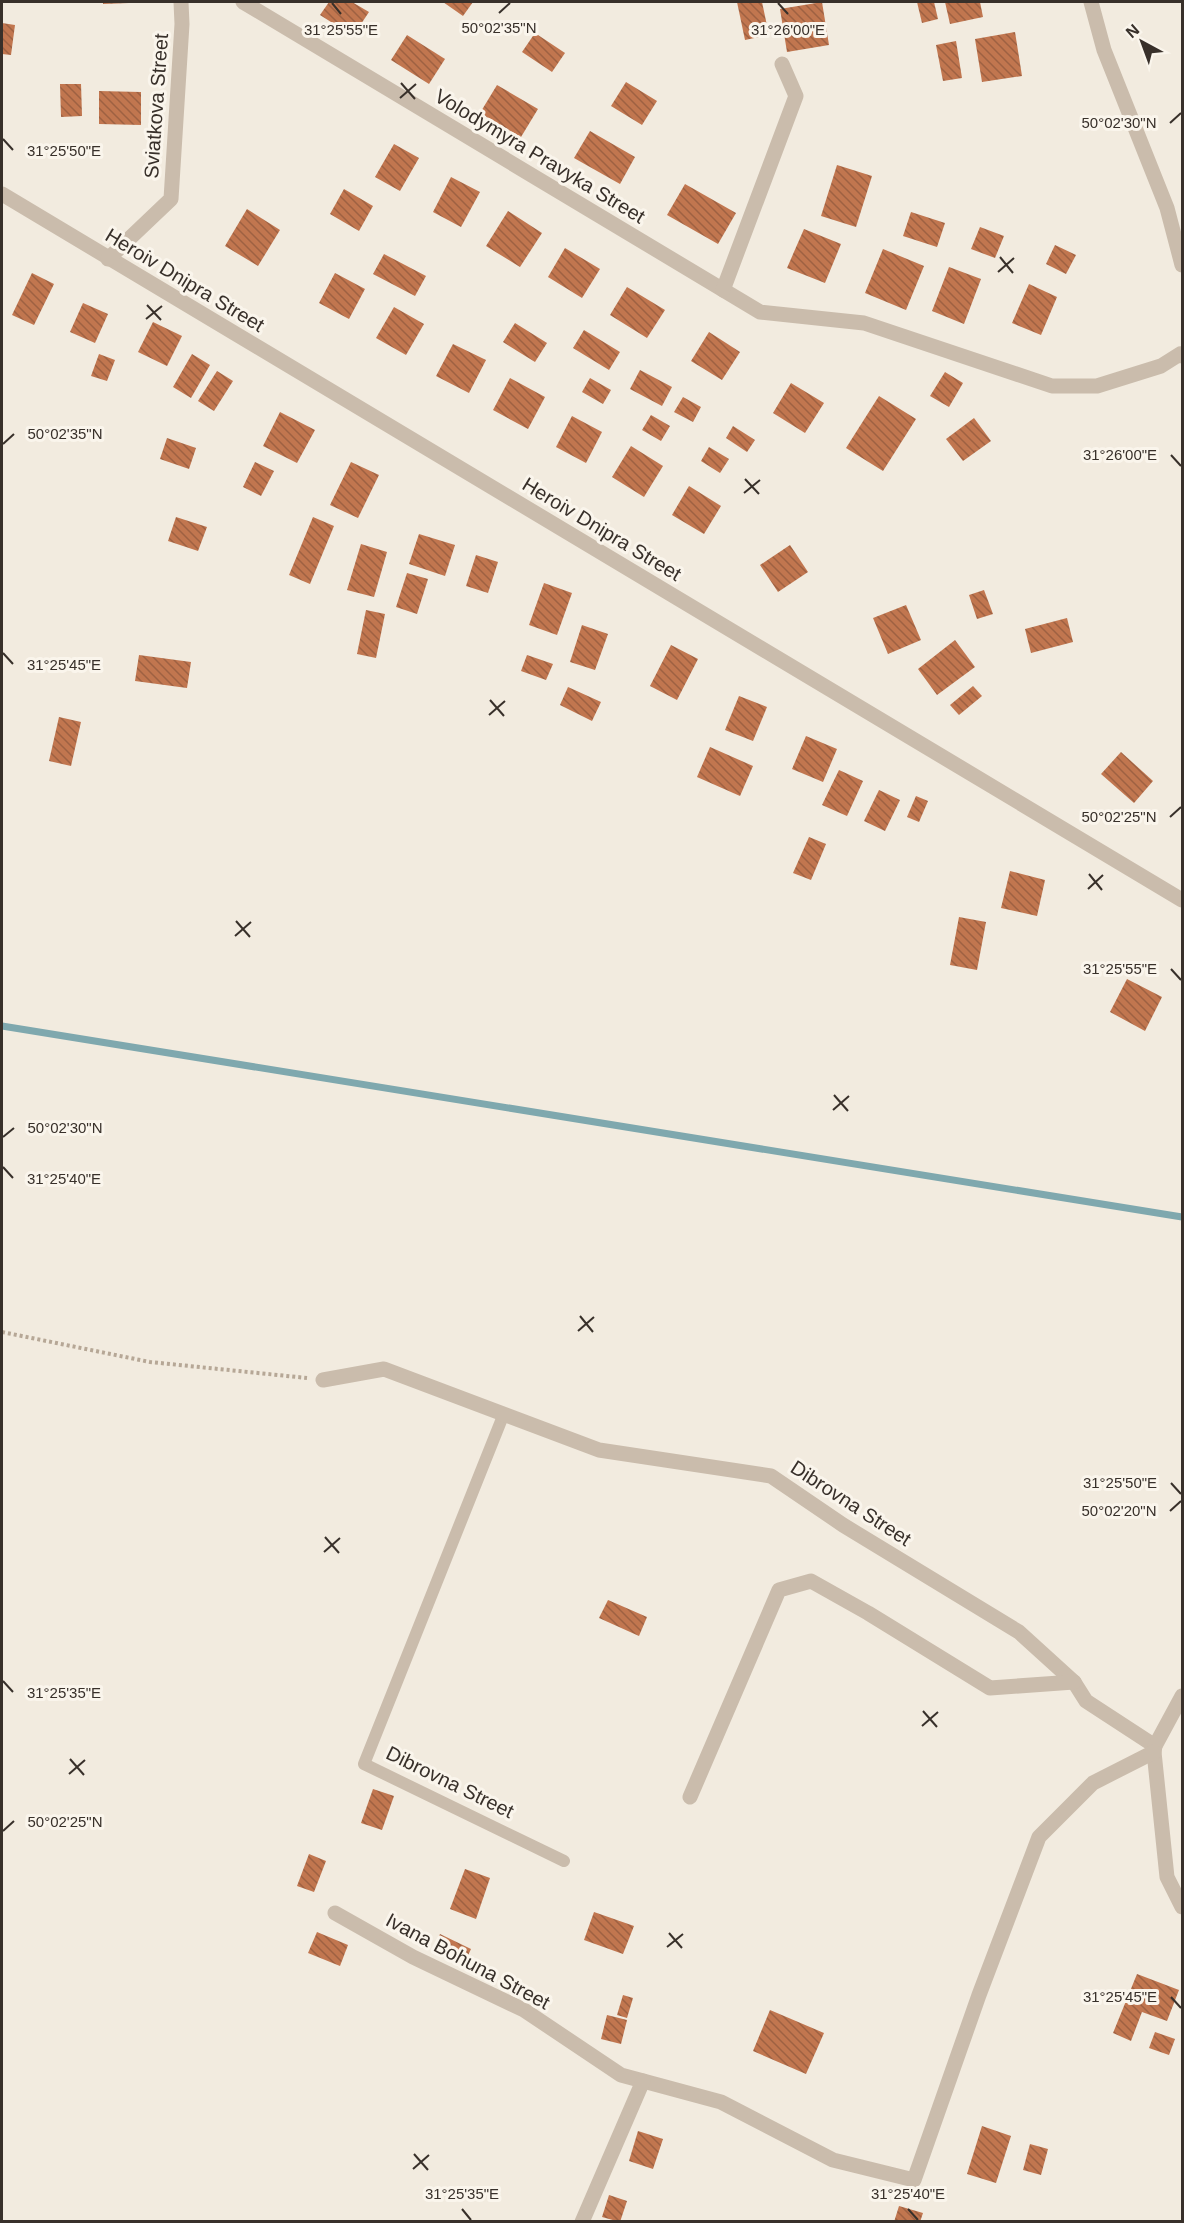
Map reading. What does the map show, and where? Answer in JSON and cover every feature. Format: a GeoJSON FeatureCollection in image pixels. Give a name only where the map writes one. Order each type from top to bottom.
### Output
{"type":"FeatureCollection","features":[{"type":"Feature","properties":{"kind":"street","name":"Sviatkova Street"},"geometry":{"type":"LineString","coordinates":[[108,259],[171,199],[182,24],[181,2]]}},
{"type":"Feature","properties":{"kind":"street","name":"Volodymyra Pravyka Street"},"geometry":{"type":"LineString","coordinates":[[243,2],[760,312],[864,323],[1052,386],[1097,386],[1161,366],[1182,354]]}},
{"type":"Feature","properties":{"kind":"street"},"geometry":{"type":"LineString","coordinates":[[1090,2],[1104,51],[1167,208],[1182,265]]}},
{"type":"Feature","properties":{"kind":"street"},"geometry":{"type":"LineString","coordinates":[[723,290],[796,96],[782,64]]}},
{"type":"Feature","properties":{"kind":"street","name":"Heroiv Dnipra Street"},"geometry":{"type":"LineString","coordinates":[[2,194],[1182,900]]}},
{"type":"Feature","properties":{"kind":"street","name":"Dibrovna Street"},"geometry":{"type":"LineString","coordinates":[[322,1380],[384,1369],[503,1416],[599,1450],[771,1476],[843,1525],[1019,1632],[1074,1682],[1086,1701],[1154,1749]]}},
{"type":"Feature","properties":{"kind":"street"},"geometry":{"type":"LineString","coordinates":[[690,1797],[779,1590],[811,1581],[990,1688],[1074,1682]]}},
{"type":"Feature","properties":{"kind":"street"},"geometry":{"type":"LineString","coordinates":[[1182,1696],[1154,1749],[1167,1876],[1182,1907]]}},
{"type":"Feature","properties":{"kind":"street","name":"Ivana Bohuna Street"},"geometry":{"type":"LineString","coordinates":[[336,1913],[413,1958],[524,2010],[621,2075],[722,2102],[832,2160],[914,2180],[979,1995],[1039,1837],[1093,1783],[1154,1749]]}},
{"type":"Feature","properties":{"kind":"street"},"geometry":{"type":"LineString","coordinates":[[582,2222],[643,2081]]}},
{"type":"Feature","properties":{"kind":"lane","name":"Dibrovna Street"},"geometry":{"type":"LineString","coordinates":[[503,1416],[364,1764],[564,1861]]}},
{"type":"Feature","properties":{"kind":"path"},"geometry":{"type":"LineString","coordinates":[[2,1332],[150,1362],[322,1380]]}},
{"type":"Feature","properties":{"kind":"building"},"geometry":{"type":"Polygon","coordinates":[[[103,2],[129,2],[129,3],[103,4],[103,2]]]}},
{"type":"Feature","properties":{"kind":"building"},"geometry":{"type":"Polygon","coordinates":[[[329,2],[352,2],[369,12],[353,36],[320,15],[329,2]]]}},
{"type":"Feature","properties":{"kind":"building"},"geometry":{"type":"Polygon","coordinates":[[[443,2],[473,2],[463,16],[443,2]]]}},
{"type":"Feature","properties":{"kind":"building"},"geometry":{"type":"Polygon","coordinates":[[[737,2],[762,2],[769,35],[745,40],[737,2]]]}},
{"type":"Feature","properties":{"kind":"building"},"geometry":{"type":"Polygon","coordinates":[[[822,2],[829,45],[787,52],[780,9],[822,2]]]}},
{"type":"Feature","properties":{"kind":"building"},"geometry":{"type":"Polygon","coordinates":[[[917,2],[934,2],[938,19],[922,23],[917,2]]]}},
{"type":"Feature","properties":{"kind":"building"},"geometry":{"type":"Polygon","coordinates":[[[945,2],[980,2],[983,17],[950,24],[945,2]]]}},
{"type":"Feature","properties":{"kind":"building"},"geometry":{"type":"Polygon","coordinates":[[[2,23],[15,25],[11,55],[2,54],[2,23]]]}},
{"type":"Feature","properties":{"kind":"building"},"geometry":{"type":"Polygon","coordinates":[[[1015,32],[1022,76],[982,82],[975,39],[1015,32]]]}},
{"type":"Feature","properties":{"kind":"building"},"geometry":{"type":"Polygon","coordinates":[[[535,33],[565,53],[552,72],[522,52],[535,33]]]}},
{"type":"Feature","properties":{"kind":"building"},"geometry":{"type":"Polygon","coordinates":[[[407,35],[445,59],[429,84],[391,60],[407,35]]]}},
{"type":"Feature","properties":{"kind":"building"},"geometry":{"type":"Polygon","coordinates":[[[956,41],[962,78],[943,81],[936,45],[956,41]]]}},
{"type":"Feature","properties":{"kind":"building"},"geometry":{"type":"Polygon","coordinates":[[[626,82],[657,101],[642,125],[611,106],[626,82]]]}},
{"type":"Feature","properties":{"kind":"building"},"geometry":{"type":"Polygon","coordinates":[[[60,84],[81,84],[82,116],[61,117],[60,84]]]}},
{"type":"Feature","properties":{"kind":"building"},"geometry":{"type":"Polygon","coordinates":[[[497,85],[538,109],[521,137],[480,113],[497,85]]]}},
{"type":"Feature","properties":{"kind":"building"},"geometry":{"type":"Polygon","coordinates":[[[99,91],[141,92],[141,125],[99,124],[99,91]]]}},
{"type":"Feature","properties":{"kind":"building"},"geometry":{"type":"Polygon","coordinates":[[[590,131],[635,157],[620,184],[574,158],[590,131]]]}},
{"type":"Feature","properties":{"kind":"building"},"geometry":{"type":"Polygon","coordinates":[[[394,144],[419,158],[400,191],[375,177],[394,144]]]}},
{"type":"Feature","properties":{"kind":"building"},"geometry":{"type":"Polygon","coordinates":[[[837,165],[872,176],[856,227],[821,216],[837,165]]]}},
{"type":"Feature","properties":{"kind":"building"},"geometry":{"type":"Polygon","coordinates":[[[451,177],[480,192],[461,227],[433,212],[451,177]]]}},
{"type":"Feature","properties":{"kind":"building"},"geometry":{"type":"Polygon","coordinates":[[[685,184],[736,213],[718,244],[667,215],[685,184]]]}},
{"type":"Feature","properties":{"kind":"building"},"geometry":{"type":"Polygon","coordinates":[[[344,189],[373,206],[359,231],[330,214],[344,189]]]}},
{"type":"Feature","properties":{"kind":"building"},"geometry":{"type":"Polygon","coordinates":[[[247,209],[280,230],[258,266],[225,246],[247,209]]]}},
{"type":"Feature","properties":{"kind":"building"},"geometry":{"type":"Polygon","coordinates":[[[508,211],[542,233],[520,267],[486,246],[508,211]]]}},
{"type":"Feature","properties":{"kind":"building"},"geometry":{"type":"Polygon","coordinates":[[[911,212],[945,223],[937,247],[903,236],[911,212]]]}},
{"type":"Feature","properties":{"kind":"building"},"geometry":{"type":"Polygon","coordinates":[[[980,227],[1004,236],[995,258],[971,249],[980,227]]]}},
{"type":"Feature","properties":{"kind":"building"},"geometry":{"type":"Polygon","coordinates":[[[804,229],[841,244],[825,283],[787,268],[804,229]]]}},
{"type":"Feature","properties":{"kind":"building"},"geometry":{"type":"Polygon","coordinates":[[[1055,245],[1076,255],[1066,274],[1046,264],[1055,245]]]}},
{"type":"Feature","properties":{"kind":"building"},"geometry":{"type":"Polygon","coordinates":[[[565,248],[600,269],[582,298],[548,277],[565,248]]]}},
{"type":"Feature","properties":{"kind":"building"},"geometry":{"type":"Polygon","coordinates":[[[883,249],[924,266],[906,310],[865,293],[883,249]]]}},
{"type":"Feature","properties":{"kind":"building"},"geometry":{"type":"Polygon","coordinates":[[[384,254],[426,276],[415,296],[373,274],[384,254]]]}},
{"type":"Feature","properties":{"kind":"building"},"geometry":{"type":"Polygon","coordinates":[[[949,267],[981,279],[964,324],[932,311],[949,267]]]}},
{"type":"Feature","properties":{"kind":"building"},"geometry":{"type":"Polygon","coordinates":[[[32,273],[54,284],[34,325],[12,315],[32,273]]]}},
{"type":"Feature","properties":{"kind":"building"},"geometry":{"type":"Polygon","coordinates":[[[335,273],[365,289],[349,319],[319,303],[335,273]]]}},
{"type":"Feature","properties":{"kind":"building"},"geometry":{"type":"Polygon","coordinates":[[[1029,284],[1057,297],[1041,335],[1012,323],[1029,284]]]}},
{"type":"Feature","properties":{"kind":"building"},"geometry":{"type":"Polygon","coordinates":[[[627,287],[665,310],[647,338],[610,315],[627,287]]]}},
{"type":"Feature","properties":{"kind":"building"},"geometry":{"type":"Polygon","coordinates":[[[83,303],[108,314],[95,343],[70,332],[83,303]]]}},
{"type":"Feature","properties":{"kind":"building"},"geometry":{"type":"Polygon","coordinates":[[[394,307],[424,324],[406,355],[376,338],[394,307]]]}},
{"type":"Feature","properties":{"kind":"building"},"geometry":{"type":"Polygon","coordinates":[[[153,322],[182,336],[167,366],[138,352],[153,322]]]}},
{"type":"Feature","properties":{"kind":"building"},"geometry":{"type":"Polygon","coordinates":[[[515,323],[547,343],[535,362],[503,342],[515,323]]]}},
{"type":"Feature","properties":{"kind":"building"},"geometry":{"type":"Polygon","coordinates":[[[584,330],[620,352],[609,370],[573,348],[584,330]]]}},
{"type":"Feature","properties":{"kind":"building"},"geometry":{"type":"Polygon","coordinates":[[[709,332],[740,352],[722,380],[691,361],[709,332]]]}},
{"type":"Feature","properties":{"kind":"building"},"geometry":{"type":"Polygon","coordinates":[[[453,344],[486,360],[469,393],[436,376],[453,344]]]}},
{"type":"Feature","properties":{"kind":"building"},"geometry":{"type":"Polygon","coordinates":[[[99,354],[115,360],[107,381],[91,376],[99,354]]]}},
{"type":"Feature","properties":{"kind":"building"},"geometry":{"type":"Polygon","coordinates":[[[192,354],[210,365],[191,398],[173,387],[192,354]]]}},
{"type":"Feature","properties":{"kind":"building"},"geometry":{"type":"Polygon","coordinates":[[[640,370],[672,387],[662,406],[630,389],[640,370]]]}},
{"type":"Feature","properties":{"kind":"building"},"geometry":{"type":"Polygon","coordinates":[[[217,371],[233,381],[214,411],[198,401],[217,371]]]}},
{"type":"Feature","properties":{"kind":"building"},"geometry":{"type":"Polygon","coordinates":[[[945,372],[963,383],[949,407],[930,396],[945,372]]]}},
{"type":"Feature","properties":{"kind":"building"},"geometry":{"type":"Polygon","coordinates":[[[510,378],[545,397],[528,429],[493,410],[510,378]]]}},
{"type":"Feature","properties":{"kind":"building"},"geometry":{"type":"Polygon","coordinates":[[[590,378],[611,390],[603,404],[582,392],[590,378]]]}},
{"type":"Feature","properties":{"kind":"building"},"geometry":{"type":"Polygon","coordinates":[[[791,383],[824,403],[805,433],[773,413],[791,383]]]}},
{"type":"Feature","properties":{"kind":"building"},"geometry":{"type":"Polygon","coordinates":[[[879,396],[916,419],[883,471],[846,448],[879,396]]]}},
{"type":"Feature","properties":{"kind":"building"},"geometry":{"type":"Polygon","coordinates":[[[683,397],[701,407],[693,422],[674,412],[683,397]]]}},
{"type":"Feature","properties":{"kind":"building"},"geometry":{"type":"Polygon","coordinates":[[[280,412],[315,430],[297,463],[263,446],[280,412]]]}},
{"type":"Feature","properties":{"kind":"building"},"geometry":{"type":"Polygon","coordinates":[[[651,415],[670,426],[661,441],[642,430],[651,415]]]}},
{"type":"Feature","properties":{"kind":"building"},"geometry":{"type":"Polygon","coordinates":[[[572,416],[602,432],[586,463],[556,447],[572,416]]]}},
{"type":"Feature","properties":{"kind":"building"},"geometry":{"type":"Polygon","coordinates":[[[974,418],[991,441],[963,461],[946,439],[974,418]]]}},
{"type":"Feature","properties":{"kind":"building"},"geometry":{"type":"Polygon","coordinates":[[[733,426],[755,440],[747,452],[726,438],[733,426]]]}},
{"type":"Feature","properties":{"kind":"building"},"geometry":{"type":"Polygon","coordinates":[[[167,438],[196,448],[189,469],[160,459],[167,438]]]}},
{"type":"Feature","properties":{"kind":"building"},"geometry":{"type":"Polygon","coordinates":[[[631,446],[663,466],[644,497],[612,477],[631,446]]]}},
{"type":"Feature","properties":{"kind":"building"},"geometry":{"type":"Polygon","coordinates":[[[709,447],[729,459],[720,473],[701,461],[709,447]]]}},
{"type":"Feature","properties":{"kind":"building"},"geometry":{"type":"Polygon","coordinates":[[[255,462],[274,471],[261,496],[243,487],[255,462]]]}},
{"type":"Feature","properties":{"kind":"building"},"geometry":{"type":"Polygon","coordinates":[[[351,462],[379,475],[358,518],[330,505],[351,462]]]}},
{"type":"Feature","properties":{"kind":"building"},"geometry":{"type":"Polygon","coordinates":[[[689,486],[721,506],[704,534],[672,515],[689,486]]]}},
{"type":"Feature","properties":{"kind":"building"},"geometry":{"type":"Polygon","coordinates":[[[176,517],[207,527],[198,551],[168,541],[176,517]]]}},
{"type":"Feature","properties":{"kind":"building"},"geometry":{"type":"Polygon","coordinates":[[[313,517],[334,526],[310,584],[289,575],[313,517]]]}},
{"type":"Feature","properties":{"kind":"building"},"geometry":{"type":"Polygon","coordinates":[[[419,534],[455,545],[445,576],[409,564],[419,534]]]}},
{"type":"Feature","properties":{"kind":"building"},"geometry":{"type":"Polygon","coordinates":[[[361,544],[387,552],[374,597],[347,590],[361,544]]]}},
{"type":"Feature","properties":{"kind":"building"},"geometry":{"type":"Polygon","coordinates":[[[790,545],[808,572],[778,592],[760,565],[790,545]]]}},
{"type":"Feature","properties":{"kind":"building"},"geometry":{"type":"Polygon","coordinates":[[[476,555],[498,562],[488,593],[466,586],[476,555]]]}},
{"type":"Feature","properties":{"kind":"building"},"geometry":{"type":"Polygon","coordinates":[[[407,573],[428,579],[417,614],[396,607],[407,573]]]}},
{"type":"Feature","properties":{"kind":"building"},"geometry":{"type":"Polygon","coordinates":[[[544,583],[572,593],[557,635],[529,625],[544,583]]]}},
{"type":"Feature","properties":{"kind":"building"},"geometry":{"type":"Polygon","coordinates":[[[984,590],[993,614],[977,619],[969,595],[984,590]]]}},
{"type":"Feature","properties":{"kind":"building"},"geometry":{"type":"Polygon","coordinates":[[[906,605],[921,640],[888,654],[873,618],[906,605]]]}},
{"type":"Feature","properties":{"kind":"building"},"geometry":{"type":"Polygon","coordinates":[[[366,610],[385,614],[376,658],[357,654],[366,610]]]}},
{"type":"Feature","properties":{"kind":"building"},"geometry":{"type":"Polygon","coordinates":[[[1067,618],[1073,642],[1031,653],[1025,629],[1067,618]]]}},
{"type":"Feature","properties":{"kind":"building"},"geometry":{"type":"Polygon","coordinates":[[[582,625],[608,634],[595,670],[570,662],[582,625]]]}},
{"type":"Feature","properties":{"kind":"building"},"geometry":{"type":"Polygon","coordinates":[[[955,640],[975,667],[937,695],[918,669],[955,640]]]}},
{"type":"Feature","properties":{"kind":"building"},"geometry":{"type":"Polygon","coordinates":[[[671,645],[698,659],[677,700],[650,686],[671,645]]]}},
{"type":"Feature","properties":{"kind":"building"},"geometry":{"type":"Polygon","coordinates":[[[139,655],[191,662],[187,688],[135,681],[139,655]]]}},
{"type":"Feature","properties":{"kind":"building"},"geometry":{"type":"Polygon","coordinates":[[[527,655],[553,664],[546,680],[521,671],[527,655]]]}},
{"type":"Feature","properties":{"kind":"building"},"geometry":{"type":"Polygon","coordinates":[[[973,686],[982,696],[959,715],[950,705],[973,686]]]}},
{"type":"Feature","properties":{"kind":"building"},"geometry":{"type":"Polygon","coordinates":[[[568,687],[601,702],[592,721],[560,705],[568,687]]]}},
{"type":"Feature","properties":{"kind":"building"},"geometry":{"type":"Polygon","coordinates":[[[739,696],[767,707],[753,741],[725,730],[739,696]]]}},
{"type":"Feature","properties":{"kind":"building"},"geometry":{"type":"Polygon","coordinates":[[[59,717],[81,722],[71,766],[49,761],[59,717]]]}},
{"type":"Feature","properties":{"kind":"building"},"geometry":{"type":"Polygon","coordinates":[[[806,736],[837,749],[823,782],[792,769],[806,736]]]}},
{"type":"Feature","properties":{"kind":"building"},"geometry":{"type":"Polygon","coordinates":[[[710,747],[753,766],[740,796],[697,777],[710,747]]]}},
{"type":"Feature","properties":{"kind":"building"},"geometry":{"type":"Polygon","coordinates":[[[1121,752],[1153,781],[1134,803],[1101,774],[1121,752]]]}},
{"type":"Feature","properties":{"kind":"building"},"geometry":{"type":"Polygon","coordinates":[[[839,770],[863,781],[847,816],[822,805],[839,770]]]}},
{"type":"Feature","properties":{"kind":"building"},"geometry":{"type":"Polygon","coordinates":[[[879,790],[900,800],[885,831],[864,821],[879,790]]]}},
{"type":"Feature","properties":{"kind":"building"},"geometry":{"type":"Polygon","coordinates":[[[916,796],[928,801],[919,822],[907,817],[916,796]]]}},
{"type":"Feature","properties":{"kind":"building"},"geometry":{"type":"Polygon","coordinates":[[[809,837],[826,844],[811,880],[793,873],[809,837]]]}},
{"type":"Feature","properties":{"kind":"building"},"geometry":{"type":"Polygon","coordinates":[[[1010,871],[1045,880],[1037,916],[1001,908],[1010,871]]]}},
{"type":"Feature","properties":{"kind":"building"},"geometry":{"type":"Polygon","coordinates":[[[959,917],[986,922],[977,970],[950,965],[959,917]]]}},
{"type":"Feature","properties":{"kind":"building"},"geometry":{"type":"Polygon","coordinates":[[[1127,979],[1162,997],[1145,1031],[1110,1012],[1127,979]]]}},
{"type":"Feature","properties":{"kind":"building"},"geometry":{"type":"Polygon","coordinates":[[[608,1600],[647,1617],[639,1636],[599,1618],[608,1600]]]}},
{"type":"Feature","properties":{"kind":"building"},"geometry":{"type":"Polygon","coordinates":[[[373,1789],[394,1796],[382,1830],[361,1823],[373,1789]]]}},
{"type":"Feature","properties":{"kind":"building"},"geometry":{"type":"Polygon","coordinates":[[[309,1854],[326,1861],[314,1892],[297,1886],[309,1854]]]}},
{"type":"Feature","properties":{"kind":"building"},"geometry":{"type":"Polygon","coordinates":[[[465,1869],[490,1878],[476,1919],[450,1909],[465,1869]]]}},
{"type":"Feature","properties":{"kind":"building"},"geometry":{"type":"Polygon","coordinates":[[[594,1912],[634,1926],[623,1954],[584,1940],[594,1912]]]}},
{"type":"Feature","properties":{"kind":"building"},"geometry":{"type":"Polygon","coordinates":[[[317,1932],[348,1945],[340,1966],[308,1953],[317,1932]]]}},
{"type":"Feature","properties":{"kind":"building"},"geometry":{"type":"Polygon","coordinates":[[[440,1934],[471,1949],[464,1964],[433,1949],[440,1934]]]}},
{"type":"Feature","properties":{"kind":"building"},"geometry":{"type":"Polygon","coordinates":[[[1137,1974],[1179,1990],[1167,2021],[1142,2012],[1131,2041],[1113,2033],[1137,1974]]]}},
{"type":"Feature","properties":{"kind":"building"},"geometry":{"type":"Polygon","coordinates":[[[623,1995],[633,1998],[627,2018],[617,2015],[623,1995]]]}},
{"type":"Feature","properties":{"kind":"building"},"geometry":{"type":"Polygon","coordinates":[[[770,2010],[824,2033],[806,2074],[753,2051],[770,2010]]]}},
{"type":"Feature","properties":{"kind":"building"},"geometry":{"type":"Polygon","coordinates":[[[607,2015],[627,2020],[621,2044],[601,2039],[607,2015]]]}},
{"type":"Feature","properties":{"kind":"building"},"geometry":{"type":"Polygon","coordinates":[[[1155,2032],[1175,2039],[1169,2055],[1149,2048],[1155,2032]]]}},
{"type":"Feature","properties":{"kind":"building"},"geometry":{"type":"Polygon","coordinates":[[[982,2126],[1011,2136],[996,2183],[967,2174],[982,2126]]]}},
{"type":"Feature","properties":{"kind":"building"},"geometry":{"type":"Polygon","coordinates":[[[638,2131],[663,2139],[653,2169],[629,2161],[638,2131]]]}},
{"type":"Feature","properties":{"kind":"building"},"geometry":{"type":"Polygon","coordinates":[[[1030,2144],[1048,2149],[1041,2175],[1023,2170],[1030,2144]]]}},
{"type":"Feature","properties":{"kind":"building"},"geometry":{"type":"Polygon","coordinates":[[[609,2195],[627,2201],[620,2222],[602,2217],[609,2195]]]}},
{"type":"Feature","properties":{"kind":"building"},"geometry":{"type":"Polygon","coordinates":[[[899,2206],[923,2213],[920,2222],[894,2222],[899,2206]]]}},
{"type":"Feature","properties":{"kind":"waterway"},"geometry":{"type":"LineString","coordinates":[[2,1026],[1182,1217]]}}]}
